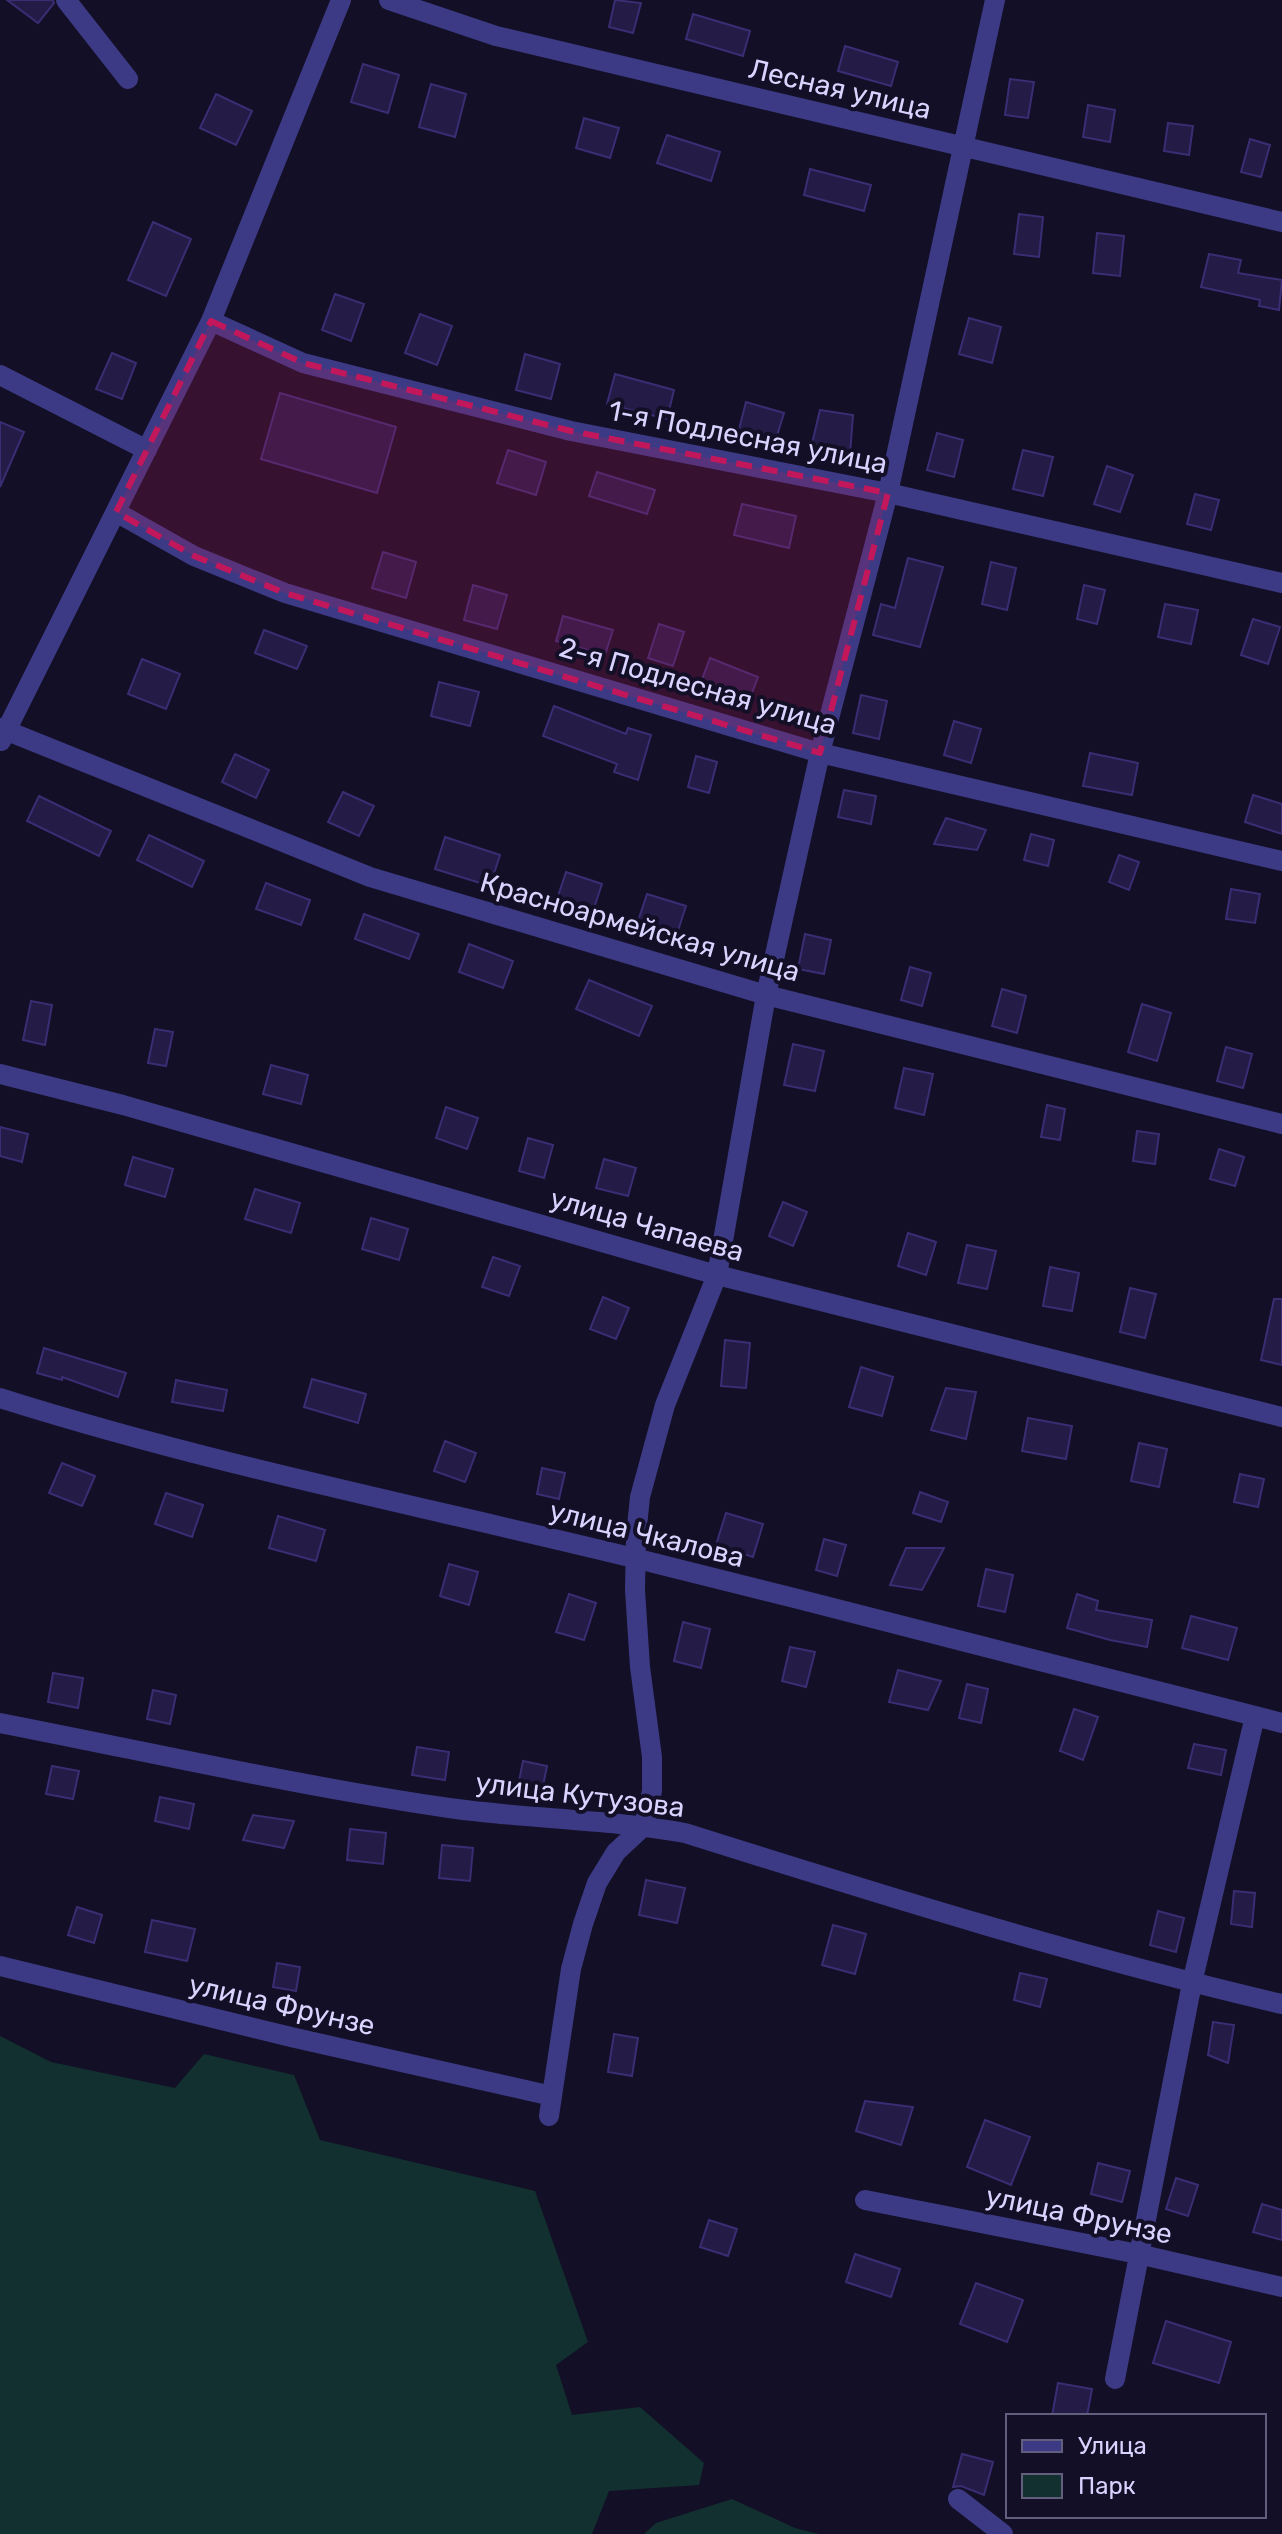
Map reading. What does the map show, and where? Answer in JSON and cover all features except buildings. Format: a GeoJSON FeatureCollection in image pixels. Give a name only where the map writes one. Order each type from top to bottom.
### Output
{"type":"FeatureCollection","features":[{"type":"Feature","properties":{"kind":"street"},"geometry":{"type":"LineString","coordinates":[[66,0],[128,79]]}},
{"type":"Feature","properties":{"kind":"street"},"geometry":{"type":"LineString","coordinates":[[2,734],[211,321],[341,0]]}},
{"type":"Feature","properties":{"kind":"street","name":"Лесная улица"},"geometry":{"type":"LineString","coordinates":[[389,0],[496,36],[1282,222]]}},
{"type":"Feature","properties":{"kind":"street"},"geometry":{"type":"LineString","coordinates":[[644,1826],[652,1791],[652,1757],[640,1667],[635,1590],[640,1497],[665,1405],[717,1275],[766,995],[820,753],[888,493],[995,0]]}},
{"type":"Feature","properties":{"kind":"street","name":"1-я Подлесная улица"},"geometry":{"type":"LineString","coordinates":[[211,321],[303,363],[571,431],[888,493],[1282,583]]}},
{"type":"Feature","properties":{"kind":"street"},"geometry":{"type":"LineString","coordinates":[[0,375],[147,450]]}},
{"type":"Feature","properties":{"kind":"street","name":"2-я Подлесная улица"},"geometry":{"type":"LineString","coordinates":[[116,512],[194,556],[285,593],[820,753],[1282,861]]}},
{"type":"Feature","properties":{"kind":"street","name":"Красноармейская улица"},"geometry":{"type":"LineString","coordinates":[[2,734],[370,877],[766,995],[1282,1124]]}},
{"type":"Feature","properties":{"kind":"street","name":"улица Чапаева"},"geometry":{"type":"LineString","coordinates":[[0,1074],[123,1105],[717,1275],[1282,1417]]}},
{"type":"Feature","properties":{"kind":"street","name":"улица Чкалова"},"geometry":{"type":"LineString","coordinates":[[0,1398],[106,1431],[441,1515],[636,1559],[1282,1723]]}},
{"type":"Feature","properties":{"kind":"street"},"geometry":{"type":"LineString","coordinates":[[1115,2379],[1192,1983],[1255,1716]]}},
{"type":"Feature","properties":{"kind":"street","name":"улица Кутузова"},"geometry":{"type":"LineString","coordinates":[[0,1723],[361,1794],[452,1808],[644,1826],[685,1833],[920,1907],[1192,1983],[1282,2004]]}},
{"type":"Feature","properties":{"kind":"street","name":"улица Фрунзе"},"geometry":{"type":"LineString","coordinates":[[0,1966],[291,2037],[550,2106],[571,1969],[597,1883],[616,1852],[644,1826]]}},
{"type":"Feature","properties":{"kind":"street","name":"улица Фрунзе"},"geometry":{"type":"LineString","coordinates":[[865,2200],[1138,2254],[1282,2287]]}},
{"type":"Feature","properties":{"kind":"street"},"geometry":{"type":"LineString","coordinates":[[958,2499],[1003,2534]]}},
{"type":"Feature","properties":{"kind":"highlighted area"},"geometry":{"type":"Polygon","coordinates":[[[211,321],[303,363],[571,431],[888,493],[820,753],[285,593],[194,556],[116,512],[211,321]]]}},
{"type":"Feature","properties":{"kind":"green space"},"geometry":{"type":"Polygon","coordinates":[[[0,2036],[51,2062],[175,2088],[204,2054],[294,2075],[320,2140],[535,2191],[588,2342],[556,2365],[572,2415],[640,2407],[704,2463],[699,2485],[609,2491],[592,2534],[0,2534],[0,2036]]]}},
{"type":"Feature","properties":{"kind":"green space"},"geometry":{"type":"Polygon","coordinates":[[[732,2499],[795,2528],[819,2534],[644,2534],[656,2523],[732,2499]]]}}]}
